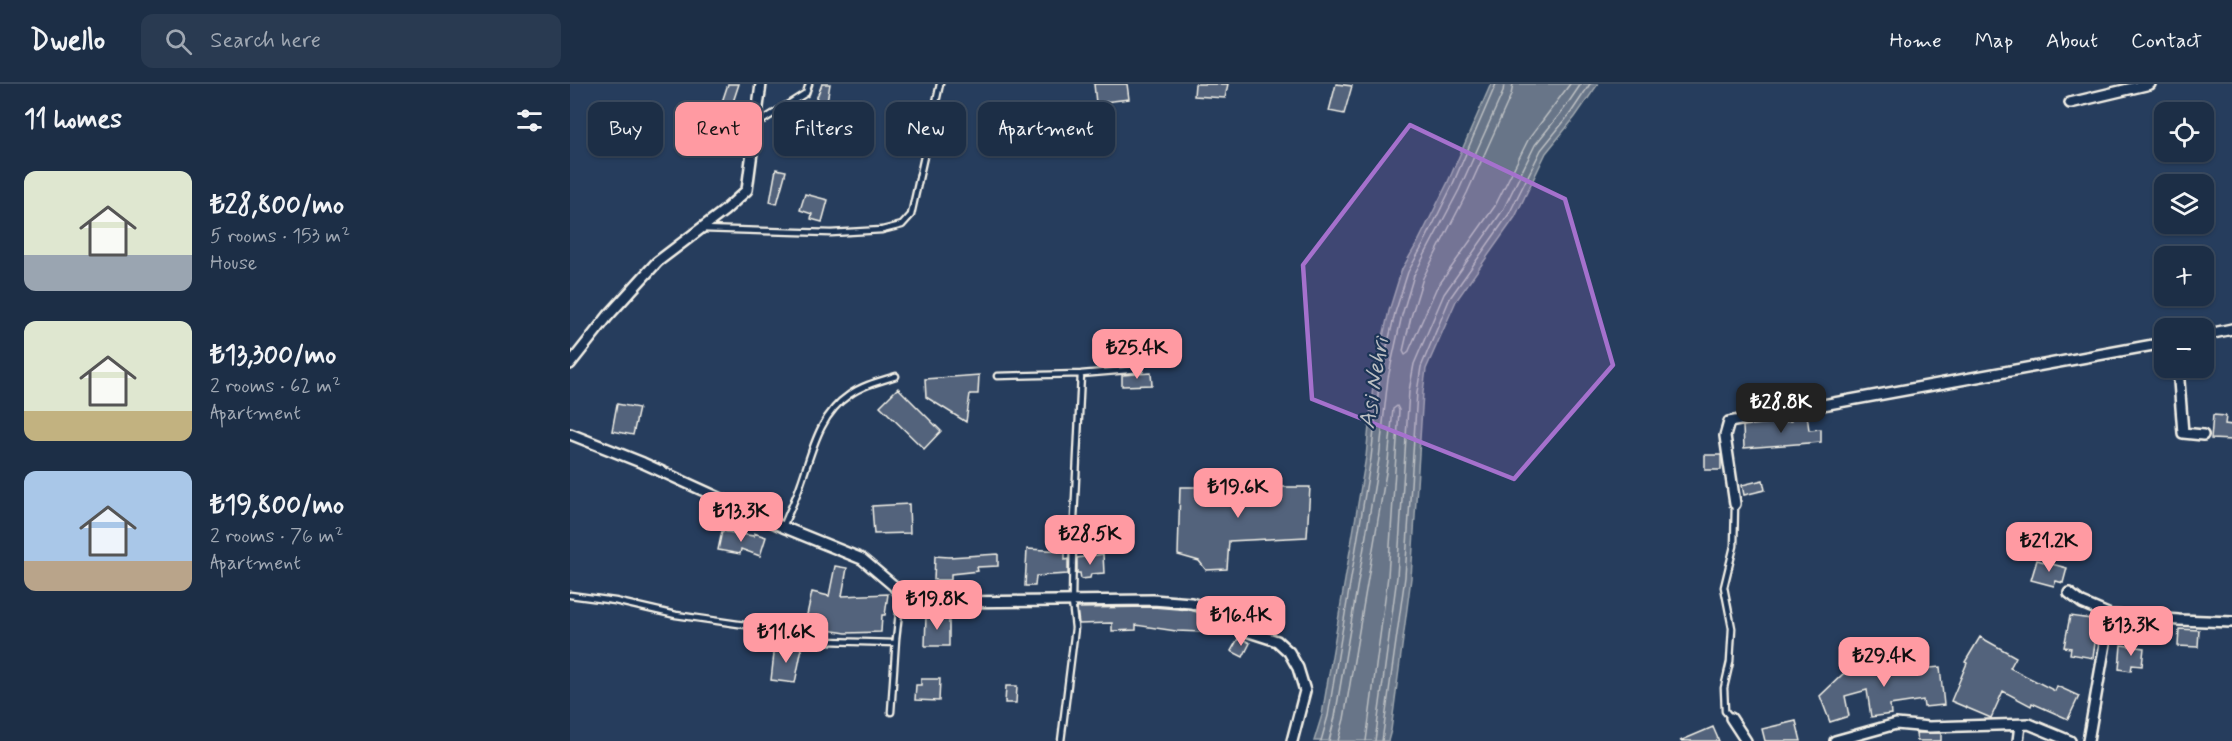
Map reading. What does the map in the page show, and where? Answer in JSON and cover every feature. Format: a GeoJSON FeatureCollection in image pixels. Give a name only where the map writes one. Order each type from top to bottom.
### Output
{"type":"FeatureCollection","features":[{"type":"Feature","properties":{"kind":"street"},"geometry":{"type":"LineString","coordinates":[[758,102],[761,84]]}},
{"type":"Feature","properties":{"kind":"street"},"geometry":{"type":"LineString","coordinates":[[2070,103],[2150,84]]}},
{"type":"Feature","properties":{"kind":"street"},"geometry":{"type":"LineString","coordinates":[[570,364],[608,316],[657,262],[724,211],[747,190],[753,156]]}},
{"type":"Feature","properties":{"kind":"street"},"geometry":{"type":"LineString","coordinates":[[2214,333],[2232,329]]}},
{"type":"Feature","properties":{"kind":"street"},"geometry":{"type":"LineString","coordinates":[[1735,504],[1725,436],[1728,422],[2154,346]]}},
{"type":"Feature","properties":{"kind":"street"},"geometry":{"type":"LineString","coordinates":[[2179,378],[2183,433],[2203,435]]}},
{"type":"Feature","properties":{"kind":"street"},"geometry":{"type":"LineString","coordinates":[[570,434],[643,463],[862,559],[894,586],[901,596],[948,602],[1153,600],[1191,603],[1207,608],[1234,627],[1277,641],[1289,652],[1298,668],[1305,691],[1292,741]]}},
{"type":"Feature","properties":{"kind":"street"},"geometry":{"type":"LineString","coordinates":[[2069,592],[2082,603],[2110,615],[2232,622]]}},
{"type":"Feature","properties":{"kind":"street"},"geometry":{"type":"LineString","coordinates":[[2088,741],[2110,615]]}},
{"type":"Feature","properties":{"kind":"street"},"geometry":{"type":"LineString","coordinates":[[1731,718],[1746,741]]}},
{"type":"Feature","properties":{"kind":"street"},"geometry":{"type":"LineString","coordinates":[[1835,741],[1896,724],[1929,727],[2029,724],[2070,741]]}},
{"type":"Feature","properties":{"kind":"street"},"geometry":{"type":"LineString","coordinates":[[2018,741],[2020,724]]}},
{"type":"Feature","properties":{"kind":"lane"},"geometry":{"type":"LineString","coordinates":[[762,120],[806,93],[809,84]]}},
{"type":"Feature","properties":{"kind":"lane"},"geometry":{"type":"LineString","coordinates":[[701,228],[831,233],[882,230],[902,225],[911,215],[940,84]]}},
{"type":"Feature","properties":{"kind":"lane"},"geometry":{"type":"LineString","coordinates":[[997,376],[1081,374],[1140,369]]}},
{"type":"Feature","properties":{"kind":"lane"},"geometry":{"type":"LineString","coordinates":[[1061,741],[1075,628],[1072,602],[1081,374]]}},
{"type":"Feature","properties":{"kind":"lane"},"geometry":{"type":"LineString","coordinates":[[783,526],[801,486],[822,425],[833,410],[848,395],[865,386],[896,376]]}},
{"type":"Feature","properties":{"kind":"lane"},"geometry":{"type":"LineString","coordinates":[[1731,718],[1725,711],[1724,688],[1730,662],[1732,628],[1724,587],[1734,546],[1735,504]]}},
{"type":"Feature","properties":{"kind":"lane"},"geometry":{"type":"LineString","coordinates":[[570,596],[615,601],[676,615],[801,633],[826,641],[895,642]]}},
{"type":"Feature","properties":{"kind":"lane"},"geometry":{"type":"LineString","coordinates":[[891,712],[895,642],[901,596]]}},
{"type":"Feature","properties":{"kind":"highlighted area"},"geometry":{"type":"Polygon","coordinates":[[[1410,125],[1565,199],[1613,365],[1514,479],[1312,399],[1303,265],[1410,125]]]}},
{"type":"Feature","properties":{"kind":"water"},"geometry":{"type":"Polygon","coordinates":[[[1491,84],[1598,84],[1546,153],[1515,217],[1456,301],[1426,369],[1411,578],[1388,741],[1314,741],[1322,715],[1366,457],[1374,375],[1389,311],[1402,269],[1447,184],[1491,84]]]}},
{"type":"Feature","properties":{"kind":"building"},"geometry":{"type":"Polygon","coordinates":[[[728,84],[739,84],[733,102],[722,102],[728,84]]]}},
{"type":"Feature","properties":{"kind":"building"},"geometry":{"type":"Polygon","coordinates":[[[822,84],[830,84],[827,102],[815,102],[822,84]]]}},
{"type":"Feature","properties":{"kind":"building"},"geometry":{"type":"Polygon","coordinates":[[[1094,84],[1127,84],[1129,99],[1096,102],[1094,84]]]}},
{"type":"Feature","properties":{"kind":"building"},"geometry":{"type":"Polygon","coordinates":[[[1195,84],[1228,84],[1225,98],[1194,96],[1195,84]]]}},
{"type":"Feature","properties":{"kind":"building"},"geometry":{"type":"Polygon","coordinates":[[[1336,84],[1352,86],[1344,114],[1329,111],[1336,84]]]}},
{"type":"Feature","properties":{"kind":"building"},"geometry":{"type":"Polygon","coordinates":[[[776,169],[786,171],[777,204],[770,202],[776,169]]]}},
{"type":"Feature","properties":{"kind":"building"},"geometry":{"type":"Polygon","coordinates":[[[805,194],[828,200],[822,222],[811,219],[812,214],[800,210],[805,194]]]}},
{"type":"Feature","properties":{"kind":"building"},"geometry":{"type":"Polygon","coordinates":[[[1151,373],[1152,385],[1122,386],[1122,375],[1151,373]]]}},
{"type":"Feature","properties":{"kind":"building"},"geometry":{"type":"Polygon","coordinates":[[[979,375],[978,394],[970,394],[966,422],[926,397],[925,379],[979,375]]]}},
{"type":"Feature","properties":{"kind":"building"},"geometry":{"type":"Polygon","coordinates":[[[898,388],[941,431],[924,449],[880,406],[898,388]]]}},
{"type":"Feature","properties":{"kind":"building"},"geometry":{"type":"Polygon","coordinates":[[[617,404],[639,408],[633,435],[612,431],[617,404]]]}},
{"type":"Feature","properties":{"kind":"building"},"geometry":{"type":"Polygon","coordinates":[[[1807,415],[1809,430],[1821,429],[1821,442],[1744,448],[1743,426],[1791,421],[1790,418],[1807,415]]]}},
{"type":"Feature","properties":{"kind":"building"},"geometry":{"type":"Polygon","coordinates":[[[2213,415],[2226,416],[2225,424],[2232,425],[2232,440],[2211,439],[2213,415]]]}},
{"type":"Feature","properties":{"kind":"building"},"geometry":{"type":"Polygon","coordinates":[[[1705,455],[1721,455],[1721,470],[1705,470],[1705,455]]]}},
{"type":"Feature","properties":{"kind":"building"},"geometry":{"type":"Polygon","coordinates":[[[1763,480],[1765,490],[1744,495],[1742,485],[1763,480]]]}},
{"type":"Feature","properties":{"kind":"building"},"geometry":{"type":"Polygon","coordinates":[[[1180,487],[1310,487],[1307,537],[1229,541],[1227,569],[1206,570],[1199,561],[1178,555],[1180,487]]]}},
{"type":"Feature","properties":{"kind":"building"},"geometry":{"type":"Polygon","coordinates":[[[909,504],[910,533],[874,534],[872,506],[909,504]]]}},
{"type":"Feature","properties":{"kind":"building"},"geometry":{"type":"Polygon","coordinates":[[[722,531],[754,536],[754,533],[766,537],[760,556],[741,549],[740,554],[718,550],[722,531]]]}},
{"type":"Feature","properties":{"kind":"building"},"geometry":{"type":"Polygon","coordinates":[[[1027,549],[1065,551],[1065,560],[1068,559],[1068,574],[1036,576],[1035,586],[1025,586],[1027,549]]]}},
{"type":"Feature","properties":{"kind":"building"},"geometry":{"type":"Polygon","coordinates":[[[998,554],[998,566],[977,567],[978,571],[951,574],[951,580],[934,580],[935,556],[998,554]]]}},
{"type":"Feature","properties":{"kind":"building"},"geometry":{"type":"Polygon","coordinates":[[[1103,554],[1104,573],[1091,574],[1090,578],[1081,579],[1080,573],[1077,573],[1077,558],[1103,554]]]}},
{"type":"Feature","properties":{"kind":"building"},"geometry":{"type":"Polygon","coordinates":[[[2037,560],[2067,568],[2063,583],[2056,581],[2054,586],[2031,580],[2037,560]]]}},
{"type":"Feature","properties":{"kind":"building"},"geometry":{"type":"Polygon","coordinates":[[[835,566],[847,568],[842,596],[888,594],[885,615],[882,615],[881,632],[846,633],[821,629],[820,632],[804,628],[812,592],[829,596],[835,566]]]}},
{"type":"Feature","properties":{"kind":"building"},"geometry":{"type":"Polygon","coordinates":[[[1153,607],[1190,610],[1204,614],[1203,632],[1176,631],[1136,625],[1136,630],[1112,631],[1112,623],[1079,624],[1077,608],[1153,607]]]}},
{"type":"Feature","properties":{"kind":"building"},"geometry":{"type":"Polygon","coordinates":[[[926,616],[949,616],[949,646],[925,646],[926,616]]]}},
{"type":"Feature","properties":{"kind":"building"},"geometry":{"type":"Polygon","coordinates":[[[2070,616],[2098,620],[2093,658],[2070,654],[2071,648],[2064,647],[2070,616]]]}},
{"type":"Feature","properties":{"kind":"building"},"geometry":{"type":"Polygon","coordinates":[[[2179,629],[2199,630],[2198,647],[2178,646],[2179,629]]]}},
{"type":"Feature","properties":{"kind":"building"},"geometry":{"type":"Polygon","coordinates":[[[1239,637],[1250,643],[1243,657],[1231,651],[1239,637]]]}},
{"type":"Feature","properties":{"kind":"building"},"geometry":{"type":"Polygon","coordinates":[[[1980,637],[2016,657],[2010,668],[2055,691],[2057,686],[2079,696],[2068,719],[2032,703],[2031,706],[2003,691],[1991,718],[1951,701],[1967,663],[1965,662],[1980,637]]]}},
{"type":"Feature","properties":{"kind":"building"},"geometry":{"type":"Polygon","coordinates":[[[775,645],[802,648],[795,683],[771,680],[775,645]]]}},
{"type":"Feature","properties":{"kind":"building"},"geometry":{"type":"Polygon","coordinates":[[[2121,645],[2144,648],[2142,666],[2132,665],[2131,671],[2119,669],[2121,645]]]}},
{"type":"Feature","properties":{"kind":"building"},"geometry":{"type":"Polygon","coordinates":[[[1894,652],[1899,675],[1920,672],[1920,669],[1940,667],[1944,705],[1924,707],[1923,700],[1890,705],[1891,714],[1871,717],[1867,690],[1845,696],[1849,716],[1830,722],[1820,696],[1843,674],[1870,666],[1869,657],[1894,652]]]}},
{"type":"Feature","properties":{"kind":"building"},"geometry":{"type":"Polygon","coordinates":[[[921,679],[940,679],[939,701],[915,700],[916,685],[921,685],[921,679]]]}},
{"type":"Feature","properties":{"kind":"building"},"geometry":{"type":"Polygon","coordinates":[[[1006,686],[1017,686],[1016,703],[1005,703],[1006,686]]]}},
{"type":"Feature","properties":{"kind":"building"},"geometry":{"type":"Polygon","coordinates":[[[1796,721],[1801,741],[1765,741],[1762,729],[1796,721]]]}},
{"type":"Feature","properties":{"kind":"building"},"geometry":{"type":"Polygon","coordinates":[[[1713,727],[1719,741],[1680,741],[1713,727]]]}},
{"type":"Feature","properties":{"kind":"building"},"geometry":{"type":"Polygon","coordinates":[[[1916,733],[1941,733],[1941,741],[1917,741],[1916,733]]]}},
{"type":"Feature","properties":{"kind":"water label","name":"Asi Nehri"},"geometry":{"type":"Point","coordinates":[1373,383]}}]}
